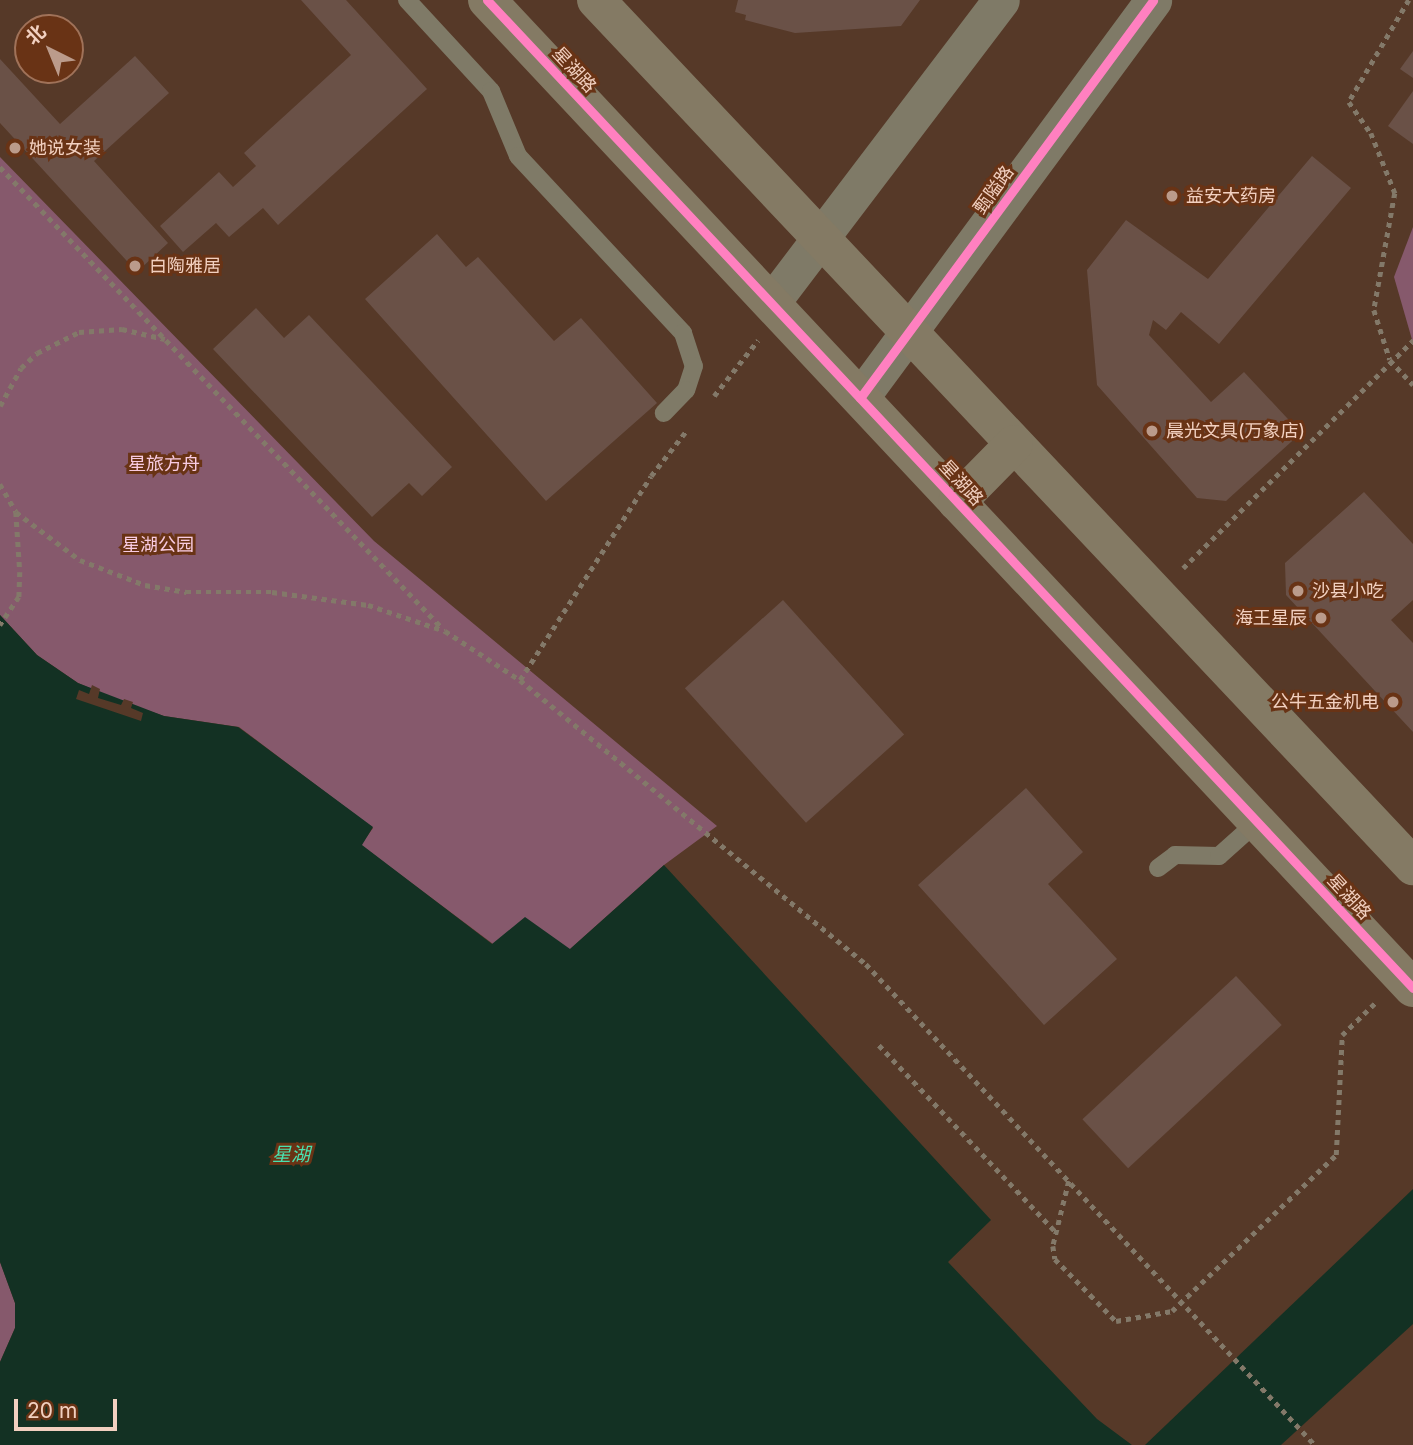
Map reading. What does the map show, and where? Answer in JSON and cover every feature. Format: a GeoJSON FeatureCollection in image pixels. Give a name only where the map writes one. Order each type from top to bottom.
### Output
{"type":"FeatureCollection","features":[{"type":"Feature","properties":{"kind":"street","name":"星湖路"},"geometry":{"type":"LineString","coordinates":[[487,0],[767,318],[860,398],[1257,822],[1398,991]]}},
{"type":"Feature","properties":{"kind":"street"},"geometry":{"type":"LineString","coordinates":[[596,0],[1413,866]]}},
{"type":"Feature","properties":{"kind":"street"},"geometry":{"type":"LineString","coordinates":[[767,318],[820,239],[1001,0]]}},
{"type":"Feature","properties":{"kind":"street","name":"甄隘路"},"geometry":{"type":"LineString","coordinates":[[860,398],[1153,0]]}},
{"type":"Feature","properties":{"kind":"street"},"geometry":{"type":"LineString","coordinates":[[957,502],[1014,444]]}},
{"type":"Feature","properties":{"kind":"lane"},"geometry":{"type":"LineString","coordinates":[[407,0],[491,91],[518,156],[683,333],[694,366],[686,390],[664,413]]}},
{"type":"Feature","properties":{"kind":"lane"},"geometry":{"type":"LineString","coordinates":[[1158,868],[1175,855],[1219,856],[1257,822]]}},
{"type":"Feature","properties":{"kind":"path"},"geometry":{"type":"LineString","coordinates":[[1409,0],[1349,102],[1371,132],[1395,193],[1374,310],[1390,360],[1413,385]]}},
{"type":"Feature","properties":{"kind":"path"},"geometry":{"type":"LineString","coordinates":[[0,167],[445,631],[520,680],[866,964],[1315,1445]]}},
{"type":"Feature","properties":{"kind":"path"},"geometry":{"type":"LineString","coordinates":[[711,400],[767,318]]}},
{"type":"Feature","properties":{"kind":"path"},"geometry":{"type":"LineString","coordinates":[[0,406],[21,368],[37,353],[79,332],[122,329],[166,339]]}},
{"type":"Feature","properties":{"kind":"path"},"geometry":{"type":"LineString","coordinates":[[1156,594],[1413,340]]}},
{"type":"Feature","properties":{"kind":"path"},"geometry":{"type":"LineString","coordinates":[[520,680],[650,476],[694,422]]}},
{"type":"Feature","properties":{"kind":"path"},"geometry":{"type":"LineString","coordinates":[[0,486],[16,513],[55,546],[80,560],[145,585],[186,592],[272,592],[368,605],[445,631]]}},
{"type":"Feature","properties":{"kind":"path"},"geometry":{"type":"LineString","coordinates":[[0,625],[19,597],[16,513]]}},
{"type":"Feature","properties":{"kind":"path"},"geometry":{"type":"LineString","coordinates":[[1069,1180],[1057,1233],[1055,1259],[1116,1321],[1172,1311],[1336,1155],[1342,1035],[1398,991]]}},
{"type":"Feature","properties":{"kind":"path"},"geometry":{"type":"LineString","coordinates":[[879,1045],[1057,1233]]}},
{"type":"Feature","properties":{"kind":"green space","name":"星湖公园"},"geometry":{"type":"Polygon","coordinates":[[[0,157],[374,541],[717,826],[664,865],[569,950],[525,918],[493,944],[361,845],[373,828],[239,727],[164,716],[120,701],[78,683],[37,655],[0,615],[0,157]]]}},
{"type":"Feature","properties":{"kind":"green space"},"geometry":{"type":"Polygon","coordinates":[[[1413,227],[1413,343],[1394,277],[1413,227]]]}},
{"type":"Feature","properties":{"kind":"green space"},"geometry":{"type":"Polygon","coordinates":[[[0,1262],[15,1303],[15,1328],[0,1362],[0,1262]]]}},
{"type":"Feature","properties":{"kind":"water","name":"星湖"},"geometry":{"type":"Polygon","coordinates":[[[0,615],[37,655],[78,683],[164,716],[238,727],[373,827],[362,845],[492,944],[525,917],[570,949],[664,865],[991,1220],[948,1262],[1097,1419],[1132,1445],[0,1445],[0,1362],[15,1328],[15,1303],[0,1262],[0,615]]]}},
{"type":"Feature","properties":{"kind":"water"},"geometry":{"type":"Polygon","coordinates":[[[1413,1189],[1413,1324],[1281,1445],[1145,1445],[1413,1189]]]}},
{"type":"Feature","properties":{"kind":"pier"},"geometry":{"type":"Polygon","coordinates":[[[92,685],[100,689],[98,698],[121,705],[124,699],[133,702],[131,708],[143,713],[141,721],[76,699],[79,690],[89,694],[92,685]]]}},
{"type":"Feature","properties":{"kind":"building"},"geometry":{"type":"Polygon","coordinates":[[[301,0],[346,0],[427,89],[278,225],[263,208],[229,237],[216,223],[183,252],[160,226],[219,172],[233,187],[256,166],[244,153],[351,55],[301,0]]]}},
{"type":"Feature","properties":{"kind":"building"},"geometry":{"type":"Polygon","coordinates":[[[738,0],[920,0],[901,26],[795,33],[745,20],[746,15],[735,12],[738,0]]]}},
{"type":"Feature","properties":{"kind":"building"},"geometry":{"type":"Polygon","coordinates":[[[1413,51],[1413,78],[1400,69],[1413,51]]]}},
{"type":"Feature","properties":{"kind":"building"},"geometry":{"type":"Polygon","coordinates":[[[135,56],[169,93],[94,161],[168,243],[137,272],[0,123],[0,59],[14,74],[14,84],[23,84],[60,124],[135,56]]]}},
{"type":"Feature","properties":{"kind":"building"},"geometry":{"type":"Polygon","coordinates":[[[1413,91],[1413,144],[1388,126],[1413,91]]]}},
{"type":"Feature","properties":{"kind":"building"},"geometry":{"type":"Polygon","coordinates":[[[1312,156],[1351,188],[1219,344],[1181,312],[1166,330],[1153,320],[1149,335],[1211,402],[1244,372],[1301,433],[1226,501],[1197,498],[1097,385],[1087,270],[1126,220],[1208,279],[1312,156]]]}},
{"type":"Feature","properties":{"kind":"building"},"geometry":{"type":"Polygon","coordinates":[[[437,234],[466,267],[478,257],[554,341],[581,318],[657,403],[546,501],[365,299],[437,234]]]}},
{"type":"Feature","properties":{"kind":"building"},"geometry":{"type":"Polygon","coordinates":[[[256,308],[284,338],[309,315],[452,467],[422,496],[409,483],[372,517],[213,349],[256,308]]]}},
{"type":"Feature","properties":{"kind":"building"},"geometry":{"type":"Polygon","coordinates":[[[1364,492],[1413,544],[1413,600],[1391,620],[1413,643],[1413,732],[1286,595],[1285,563],[1364,492]]]}},
{"type":"Feature","properties":{"kind":"building"},"geometry":{"type":"Polygon","coordinates":[[[783,600],[904,735],[806,823],[685,688],[783,600]]]}},
{"type":"Feature","properties":{"kind":"building"},"geometry":{"type":"Polygon","coordinates":[[[1026,788],[1083,852],[1048,884],[1117,959],[1044,1025],[918,885],[1026,788]]]}},
{"type":"Feature","properties":{"kind":"building"},"geometry":{"type":"Polygon","coordinates":[[[1236,976],[1282,1025],[1128,1168],[1082,1119],[1236,976]]]}},
{"type":"Feature","properties":{"kind":"cycle path"},"geometry":{"type":"LineString","coordinates":[[487,0],[1413,988]]}},
{"type":"Feature","properties":{"kind":"cycle path"},"geometry":{"type":"LineString","coordinates":[[860,398],[1153,0]]}},
{"type":"Feature","properties":{"kind":"place","name":"她说女装"},"geometry":{"type":"Point","coordinates":[15,148]}},
{"type":"Feature","properties":{"kind":"place","name":"益安大药房"},"geometry":{"type":"Point","coordinates":[1172,196]}},
{"type":"Feature","properties":{"kind":"place","name":"白陶雅居"},"geometry":{"type":"Point","coordinates":[135,266]}},
{"type":"Feature","properties":{"kind":"place","name":"晨光文具(万象店)"},"geometry":{"type":"Point","coordinates":[1152,431]}},
{"type":"Feature","properties":{"kind":"place","name":"沙县小吃"},"geometry":{"type":"Point","coordinates":[1298,591]}},
{"type":"Feature","properties":{"kind":"place","name":"海王星辰"},"geometry":{"type":"Point","coordinates":[1321,618]}},
{"type":"Feature","properties":{"kind":"place","name":"公牛五金机电"},"geometry":{"type":"Point","coordinates":[1393,702]}},
{"type":"Feature","properties":{"kind":"park label","name":"星旅方舟"},"geometry":{"type":"Point","coordinates":[164,464]}}]}
